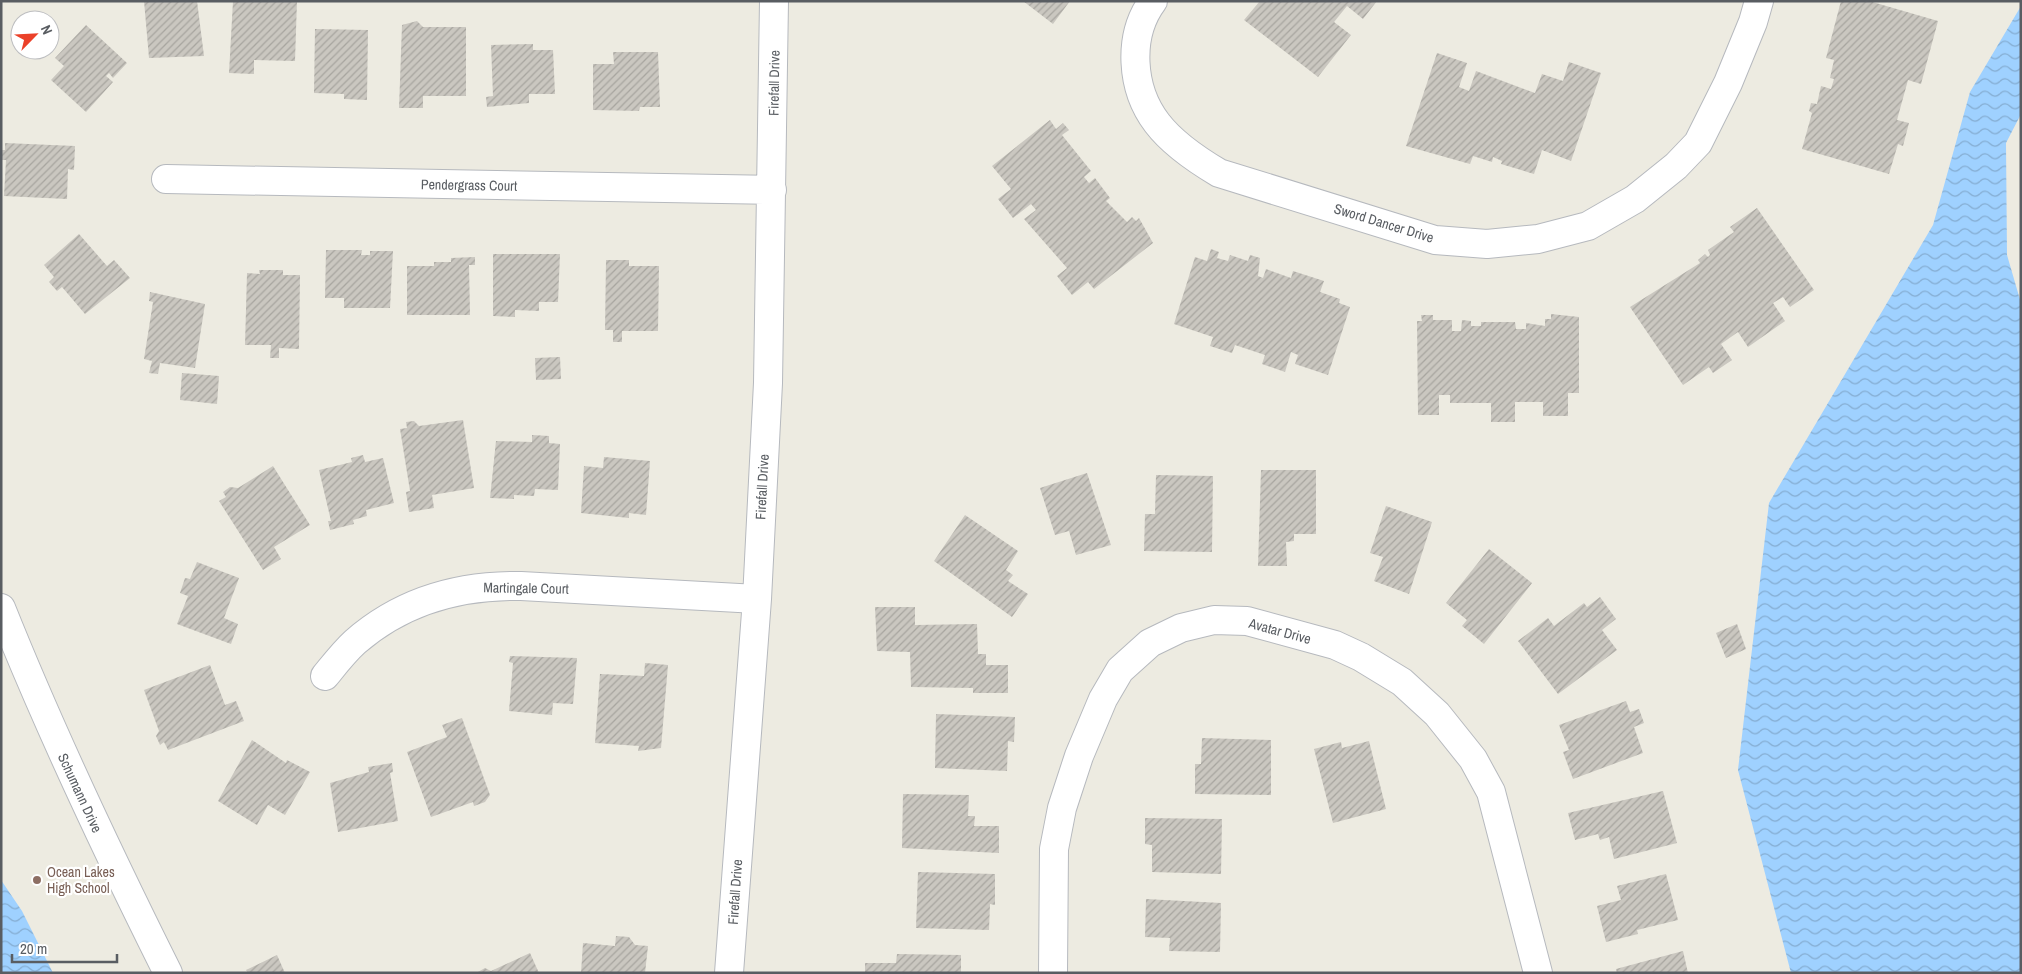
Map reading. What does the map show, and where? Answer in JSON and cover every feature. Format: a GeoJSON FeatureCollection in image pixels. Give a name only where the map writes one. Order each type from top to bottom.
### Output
{"type":"FeatureCollection","features":[{"type":"Feature","properties":{"kind":"street","name":"Firefall Drive"},"geometry":{"type":"LineString","coordinates":[[729,973],[757,599],[768,383],[774,1]]}},
{"type":"Feature","properties":{"kind":"street","name":"Sword Dancer Drive"},"geometry":{"type":"LineString","coordinates":[[1153,1],[1146,10],[1137,38],[1135,68],[1143,97],[1157,123],[1193,157],[1219,173],[1435,240],[1487,244],[1538,239],[1588,226],[1635,199],[1676,166],[1698,143],[1728,83],[1754,22],[1759,1]]}},
{"type":"Feature","properties":{"kind":"street","name":"Pendergrass Court"},"geometry":{"type":"LineString","coordinates":[[166,180],[772,190]]}},
{"type":"Feature","properties":{"kind":"street","name":"Martingale Court"},"geometry":{"type":"LineString","coordinates":[[325,676],[354,642],[383,621],[418,604],[454,591],[486,585],[757,599]]}},
{"type":"Feature","properties":{"kind":"street","name":"Schumann Drive"},"geometry":{"type":"LineString","coordinates":[[1,608],[40,706],[97,831],[168,973]]}},
{"type":"Feature","properties":{"kind":"street","name":"Avatar Drive"},"geometry":{"type":"LineString","coordinates":[[1053,973],[1054,848],[1062,808],[1079,756],[1102,699],[1120,670],[1150,643],[1181,628],[1214,620],[1247,621],[1335,645],[1361,657],[1402,682],[1438,714],[1473,758],[1491,792],[1538,973]]}},
{"type":"Feature","properties":{"kind":"water"},"geometry":{"type":"Polygon","coordinates":[[[2021,6],[2021,114],[2006,143],[2007,255],[2021,303],[2021,973],[1791,973],[1738,770],[1769,503],[1933,225],[1970,92],[2021,6]]]}},
{"type":"Feature","properties":{"kind":"water"},"geometry":{"type":"Polygon","coordinates":[[[1,880],[22,911],[53,973],[1,973],[1,880]]]}},
{"type":"Feature","properties":{"kind":"building"},"geometry":{"type":"Polygon","coordinates":[[[144,1],[197,1],[204,56],[149,58],[144,1]]]}},
{"type":"Feature","properties":{"kind":"building"},"geometry":{"type":"Polygon","coordinates":[[[233,1],[297,1],[295,61],[254,60],[254,74],[229,73],[233,1]]]}},
{"type":"Feature","properties":{"kind":"building"},"geometry":{"type":"Polygon","coordinates":[[[1023,1],[1070,1],[1053,24],[1023,1]]]}},
{"type":"Feature","properties":{"kind":"building"},"geometry":{"type":"Polygon","coordinates":[[[1260,1],[1377,1],[1363,19],[1347,6],[1334,22],[1351,35],[1318,77],[1244,20],[1260,1]]]}},
{"type":"Feature","properties":{"kind":"building"},"geometry":{"type":"Polygon","coordinates":[[[1841,1],[1869,1],[1938,21],[1921,84],[1908,80],[1897,120],[1909,123],[1903,146],[1898,144],[1889,174],[1802,149],[1812,113],[1809,111],[1811,103],[1817,104],[1821,86],[1831,89],[1834,79],[1830,78],[1834,60],[1826,58],[1841,1]]]}},
{"type":"Feature","properties":{"kind":"building"},"geometry":{"type":"Polygon","coordinates":[[[417,21],[423,27],[466,27],[466,96],[423,96],[423,108],[399,108],[402,25],[417,21]]]}},
{"type":"Feature","properties":{"kind":"building"},"geometry":{"type":"Polygon","coordinates":[[[86,25],[127,63],[113,78],[109,73],[106,76],[113,82],[86,112],[51,80],[64,66],[57,60],[60,60],[60,53],[86,25]]]}},
{"type":"Feature","properties":{"kind":"building"},"geometry":{"type":"Polygon","coordinates":[[[315,29],[368,30],[367,100],[344,99],[344,94],[314,93],[315,29]]]}},
{"type":"Feature","properties":{"kind":"building"},"geometry":{"type":"Polygon","coordinates":[[[533,44],[533,50],[553,50],[555,94],[529,94],[529,103],[487,107],[486,97],[493,96],[491,45],[533,44]]]}},
{"type":"Feature","properties":{"kind":"building"},"geometry":{"type":"Polygon","coordinates":[[[613,52],[658,52],[660,107],[640,107],[639,111],[593,110],[593,64],[614,64],[613,52]]]}},
{"type":"Feature","properties":{"kind":"building"},"geometry":{"type":"Polygon","coordinates":[[[1437,53],[1467,63],[1459,87],[1469,91],[1476,71],[1535,93],[1542,74],[1563,81],[1569,62],[1601,73],[1571,161],[1542,150],[1534,174],[1501,164],[1502,161],[1493,157],[1492,162],[1473,156],[1470,164],[1406,146],[1437,53]]]}},
{"type":"Feature","properties":{"kind":"building"},"geometry":{"type":"Polygon","coordinates":[[[1050,120],[1056,129],[1063,123],[1069,130],[1062,135],[1091,171],[1084,177],[1089,183],[1095,178],[1110,198],[1106,201],[1127,222],[1132,217],[1136,221],[1139,218],[1153,243],[1094,289],[1088,282],[1072,295],[1057,276],[1067,268],[1024,219],[1036,210],[1031,204],[1013,218],[998,199],[1011,189],[992,166],[1050,120]]]}},
{"type":"Feature","properties":{"kind":"building"},"geometry":{"type":"Polygon","coordinates":[[[5,143],[75,146],[74,170],[68,169],[67,199],[4,196],[6,160],[1,160],[1,150],[5,150],[5,143]]]}},
{"type":"Feature","properties":{"kind":"building"},"geometry":{"type":"Polygon","coordinates":[[[1757,208],[1814,290],[1790,307],[1783,297],[1773,303],[1785,321],[1748,347],[1738,332],[1721,344],[1732,360],[1713,373],[1709,367],[1683,385],[1630,307],[1700,263],[1698,260],[1705,254],[1708,257],[1710,255],[1708,250],[1734,232],[1730,227],[1757,208]]]}},
{"type":"Feature","properties":{"kind":"building"},"geometry":{"type":"Polygon","coordinates":[[[79,234],[107,266],[114,260],[130,278],[85,314],[62,287],[57,291],[49,282],[54,277],[44,265],[79,234]]]}},
{"type":"Feature","properties":{"kind":"building"},"geometry":{"type":"Polygon","coordinates":[[[1211,249],[1219,252],[1217,258],[1228,261],[1230,255],[1248,261],[1250,255],[1260,258],[1258,276],[1263,278],[1266,269],[1291,278],[1293,271],[1324,281],[1320,292],[1340,299],[1339,303],[1350,307],[1328,375],[1295,364],[1298,355],[1291,352],[1285,372],[1262,364],[1265,355],[1235,345],[1232,353],[1210,346],[1213,337],[1174,324],[1195,257],[1207,261],[1211,249]]]}},
{"type":"Feature","properties":{"kind":"building"},"geometry":{"type":"Polygon","coordinates":[[[326,250],[362,250],[361,255],[370,255],[370,251],[393,251],[390,308],[344,308],[344,298],[325,298],[326,250]]]}},
{"type":"Feature","properties":{"kind":"building"},"geometry":{"type":"Polygon","coordinates":[[[493,254],[560,254],[558,302],[539,302],[539,311],[515,310],[515,317],[493,316],[493,254]]]}},
{"type":"Feature","properties":{"kind":"building"},"geometry":{"type":"Polygon","coordinates":[[[475,257],[475,265],[469,265],[470,315],[407,315],[407,266],[434,266],[434,262],[451,262],[451,258],[475,257]]]}},
{"type":"Feature","properties":{"kind":"building"},"geometry":{"type":"Polygon","coordinates":[[[606,260],[629,260],[629,266],[659,266],[658,331],[622,331],[622,342],[613,342],[613,330],[605,330],[606,260]]]}},
{"type":"Feature","properties":{"kind":"building"},"geometry":{"type":"Polygon","coordinates":[[[259,270],[283,270],[283,275],[300,275],[299,349],[279,348],[279,358],[270,358],[271,345],[245,345],[247,273],[260,274],[259,270]]]}},
{"type":"Feature","properties":{"kind":"building"},"geometry":{"type":"Polygon","coordinates":[[[150,292],[205,304],[195,368],[160,363],[158,374],[149,373],[152,361],[144,359],[153,302],[149,301],[150,292]]]}},
{"type":"Feature","properties":{"kind":"building"},"geometry":{"type":"Polygon","coordinates":[[[1551,314],[1579,317],[1579,393],[1568,393],[1568,416],[1543,416],[1543,402],[1515,402],[1515,422],[1491,422],[1491,403],[1450,403],[1450,395],[1439,395],[1439,415],[1418,415],[1417,321],[1422,321],[1421,315],[1433,315],[1433,320],[1452,320],[1452,331],[1461,331],[1462,320],[1471,321],[1471,326],[1481,326],[1481,322],[1515,322],[1516,329],[1526,329],[1526,323],[1545,326],[1545,319],[1551,319],[1551,314]]]}},
{"type":"Feature","properties":{"kind":"building"},"geometry":{"type":"Polygon","coordinates":[[[560,357],[561,379],[536,380],[535,358],[560,357]]]}},
{"type":"Feature","properties":{"kind":"building"},"geometry":{"type":"Polygon","coordinates":[[[182,373],[219,376],[217,404],[180,400],[182,373]]]}},
{"type":"Feature","properties":{"kind":"building"},"geometry":{"type":"Polygon","coordinates":[[[463,420],[474,488],[432,495],[434,508],[409,512],[406,492],[410,491],[400,429],[407,428],[406,422],[414,421],[419,426],[463,420]]]}},
{"type":"Feature","properties":{"kind":"building"},"geometry":{"type":"Polygon","coordinates":[[[532,435],[549,436],[549,443],[560,444],[558,490],[535,489],[534,496],[514,495],[514,499],[490,498],[496,441],[532,442],[532,435]]]}},
{"type":"Feature","properties":{"kind":"building"},"geometry":{"type":"Polygon","coordinates":[[[363,455],[365,462],[383,458],[394,503],[366,510],[367,516],[353,520],[354,524],[330,530],[328,521],[331,521],[319,470],[352,462],[351,458],[363,455]]]}},
{"type":"Feature","properties":{"kind":"building"},"geometry":{"type":"Polygon","coordinates":[[[604,457],[650,461],[646,515],[629,513],[629,518],[581,513],[584,466],[603,468],[604,457]]]}},
{"type":"Feature","properties":{"kind":"building"},"geometry":{"type":"Polygon","coordinates":[[[273,466],[310,525],[274,547],[281,559],[263,570],[219,501],[226,497],[223,492],[230,487],[238,488],[273,466]]]}},
{"type":"Feature","properties":{"kind":"building"},"geometry":{"type":"Polygon","coordinates":[[[1261,470],[1316,470],[1316,534],[1294,534],[1294,541],[1286,542],[1287,566],[1258,566],[1261,470]]]}},
{"type":"Feature","properties":{"kind":"building"},"geometry":{"type":"Polygon","coordinates":[[[1087,473],[1111,545],[1076,555],[1069,531],[1055,535],[1040,488],[1087,473]]]}},
{"type":"Feature","properties":{"kind":"building"},"geometry":{"type":"Polygon","coordinates":[[[1156,475],[1213,476],[1212,552],[1144,551],[1145,514],[1155,514],[1156,475]]]}},
{"type":"Feature","properties":{"kind":"building"},"geometry":{"type":"Polygon","coordinates":[[[1386,506],[1432,522],[1409,594],[1374,581],[1383,557],[1370,553],[1386,506]]]}},
{"type":"Feature","properties":{"kind":"building"},"geometry":{"type":"Polygon","coordinates":[[[965,515],[1018,551],[1006,570],[1013,575],[1008,581],[1028,594],[1012,617],[934,561],[965,515]]]}},
{"type":"Feature","properties":{"kind":"building"},"geometry":{"type":"Polygon","coordinates":[[[1489,549],[1532,583],[1484,644],[1462,626],[1467,620],[1446,603],[1489,549]]]}},
{"type":"Feature","properties":{"kind":"building"},"geometry":{"type":"Polygon","coordinates":[[[197,562],[239,578],[224,618],[238,624],[231,644],[177,624],[188,596],[180,593],[185,578],[190,579],[197,562]]]}},
{"type":"Feature","properties":{"kind":"building"},"geometry":{"type":"Polygon","coordinates":[[[1600,597],[1616,619],[1602,630],[1617,650],[1558,694],[1518,641],[1548,618],[1554,626],[1584,603],[1587,607],[1600,597]]]}},
{"type":"Feature","properties":{"kind":"building"},"geometry":{"type":"Polygon","coordinates":[[[875,607],[915,607],[915,625],[977,624],[978,654],[986,654],[986,665],[1008,665],[1008,693],[973,693],[973,688],[911,687],[910,652],[877,651],[875,607]]]}},
{"type":"Feature","properties":{"kind":"building"},"geometry":{"type":"Polygon","coordinates":[[[1737,624],[1746,649],[1726,658],[1716,633],[1737,624]]]}},
{"type":"Feature","properties":{"kind":"building"},"geometry":{"type":"Polygon","coordinates":[[[510,656],[577,658],[573,704],[553,703],[552,715],[509,711],[513,663],[509,662],[510,656]]]}},
{"type":"Feature","properties":{"kind":"building"},"geometry":{"type":"Polygon","coordinates":[[[645,663],[668,665],[661,748],[638,751],[639,746],[595,743],[600,674],[644,676],[645,663]]]}},
{"type":"Feature","properties":{"kind":"building"},"geometry":{"type":"Polygon","coordinates":[[[210,665],[225,705],[236,701],[244,721],[168,750],[164,742],[160,745],[156,736],[159,731],[144,690],[210,665]]]}},
{"type":"Feature","properties":{"kind":"building"},"geometry":{"type":"Polygon","coordinates":[[[1626,701],[1630,712],[1639,709],[1644,723],[1634,727],[1643,753],[1573,779],[1563,752],[1569,750],[1559,725],[1626,701]]]}},
{"type":"Feature","properties":{"kind":"building"},"geometry":{"type":"Polygon","coordinates":[[[936,714],[1015,717],[1014,742],[1008,741],[1007,771],[935,768],[936,714]]]}},
{"type":"Feature","properties":{"kind":"building"},"geometry":{"type":"Polygon","coordinates":[[[462,718],[490,795],[485,802],[474,806],[473,802],[431,817],[407,752],[447,737],[442,725],[462,718]]]}},
{"type":"Feature","properties":{"kind":"building"},"geometry":{"type":"Polygon","coordinates":[[[1202,738],[1271,740],[1271,795],[1195,794],[1195,764],[1201,764],[1202,738]]]}},
{"type":"Feature","properties":{"kind":"building"},"geometry":{"type":"Polygon","coordinates":[[[252,740],[286,763],[287,760],[310,772],[285,815],[268,805],[257,825],[218,801],[252,740]]]}},
{"type":"Feature","properties":{"kind":"building"},"geometry":{"type":"Polygon","coordinates":[[[1369,741],[1386,809],[1333,823],[1314,749],[1341,742],[1342,748],[1369,741]]]}},
{"type":"Feature","properties":{"kind":"building"},"geometry":{"type":"Polygon","coordinates":[[[392,763],[393,772],[390,773],[398,821],[338,832],[330,783],[369,772],[368,767],[392,763]]]}},
{"type":"Feature","properties":{"kind":"building"},"geometry":{"type":"Polygon","coordinates":[[[1663,791],[1677,843],[1614,859],[1609,837],[1600,840],[1598,834],[1575,840],[1568,813],[1663,791]]]}},
{"type":"Feature","properties":{"kind":"building"},"geometry":{"type":"Polygon","coordinates":[[[903,794],[969,795],[968,816],[975,816],[974,826],[999,826],[999,853],[902,848],[903,794]]]}},
{"type":"Feature","properties":{"kind":"building"},"geometry":{"type":"Polygon","coordinates":[[[1145,818],[1222,819],[1221,874],[1152,872],[1152,845],[1145,844],[1145,818]]]}},
{"type":"Feature","properties":{"kind":"building"},"geometry":{"type":"Polygon","coordinates":[[[918,872],[995,874],[995,905],[990,904],[989,930],[916,928],[918,872]]]}},
{"type":"Feature","properties":{"kind":"building"},"geometry":{"type":"Polygon","coordinates":[[[1666,874],[1678,920],[1637,930],[1638,934],[1606,942],[1597,906],[1621,900],[1617,886],[1666,874]]]}},
{"type":"Feature","properties":{"kind":"building"},"geometry":{"type":"Polygon","coordinates":[[[1146,899],[1221,903],[1220,952],[1169,951],[1170,938],[1145,937],[1146,899]]]}},
{"type":"Feature","properties":{"kind":"building"},"geometry":{"type":"Polygon","coordinates":[[[616,936],[629,937],[635,945],[648,946],[645,973],[581,973],[583,943],[615,946],[616,936]]]}},
{"type":"Feature","properties":{"kind":"building"},"geometry":{"type":"Polygon","coordinates":[[[1683,951],[1688,973],[1617,973],[1616,969],[1683,951]]]}},
{"type":"Feature","properties":{"kind":"building"},"geometry":{"type":"Polygon","coordinates":[[[530,953],[539,973],[476,973],[485,968],[491,971],[530,953]]]}},
{"type":"Feature","properties":{"kind":"building"},"geometry":{"type":"Polygon","coordinates":[[[897,954],[961,955],[961,973],[865,973],[865,963],[896,963],[897,954]]]}},
{"type":"Feature","properties":{"kind":"building"},"geometry":{"type":"Polygon","coordinates":[[[277,955],[285,973],[248,973],[246,970],[277,955]]]}},
{"type":"Feature","properties":{"kind":"place","name":"Ocean Lakes High School"},"geometry":{"type":"Point","coordinates":[37,880]}}]}
